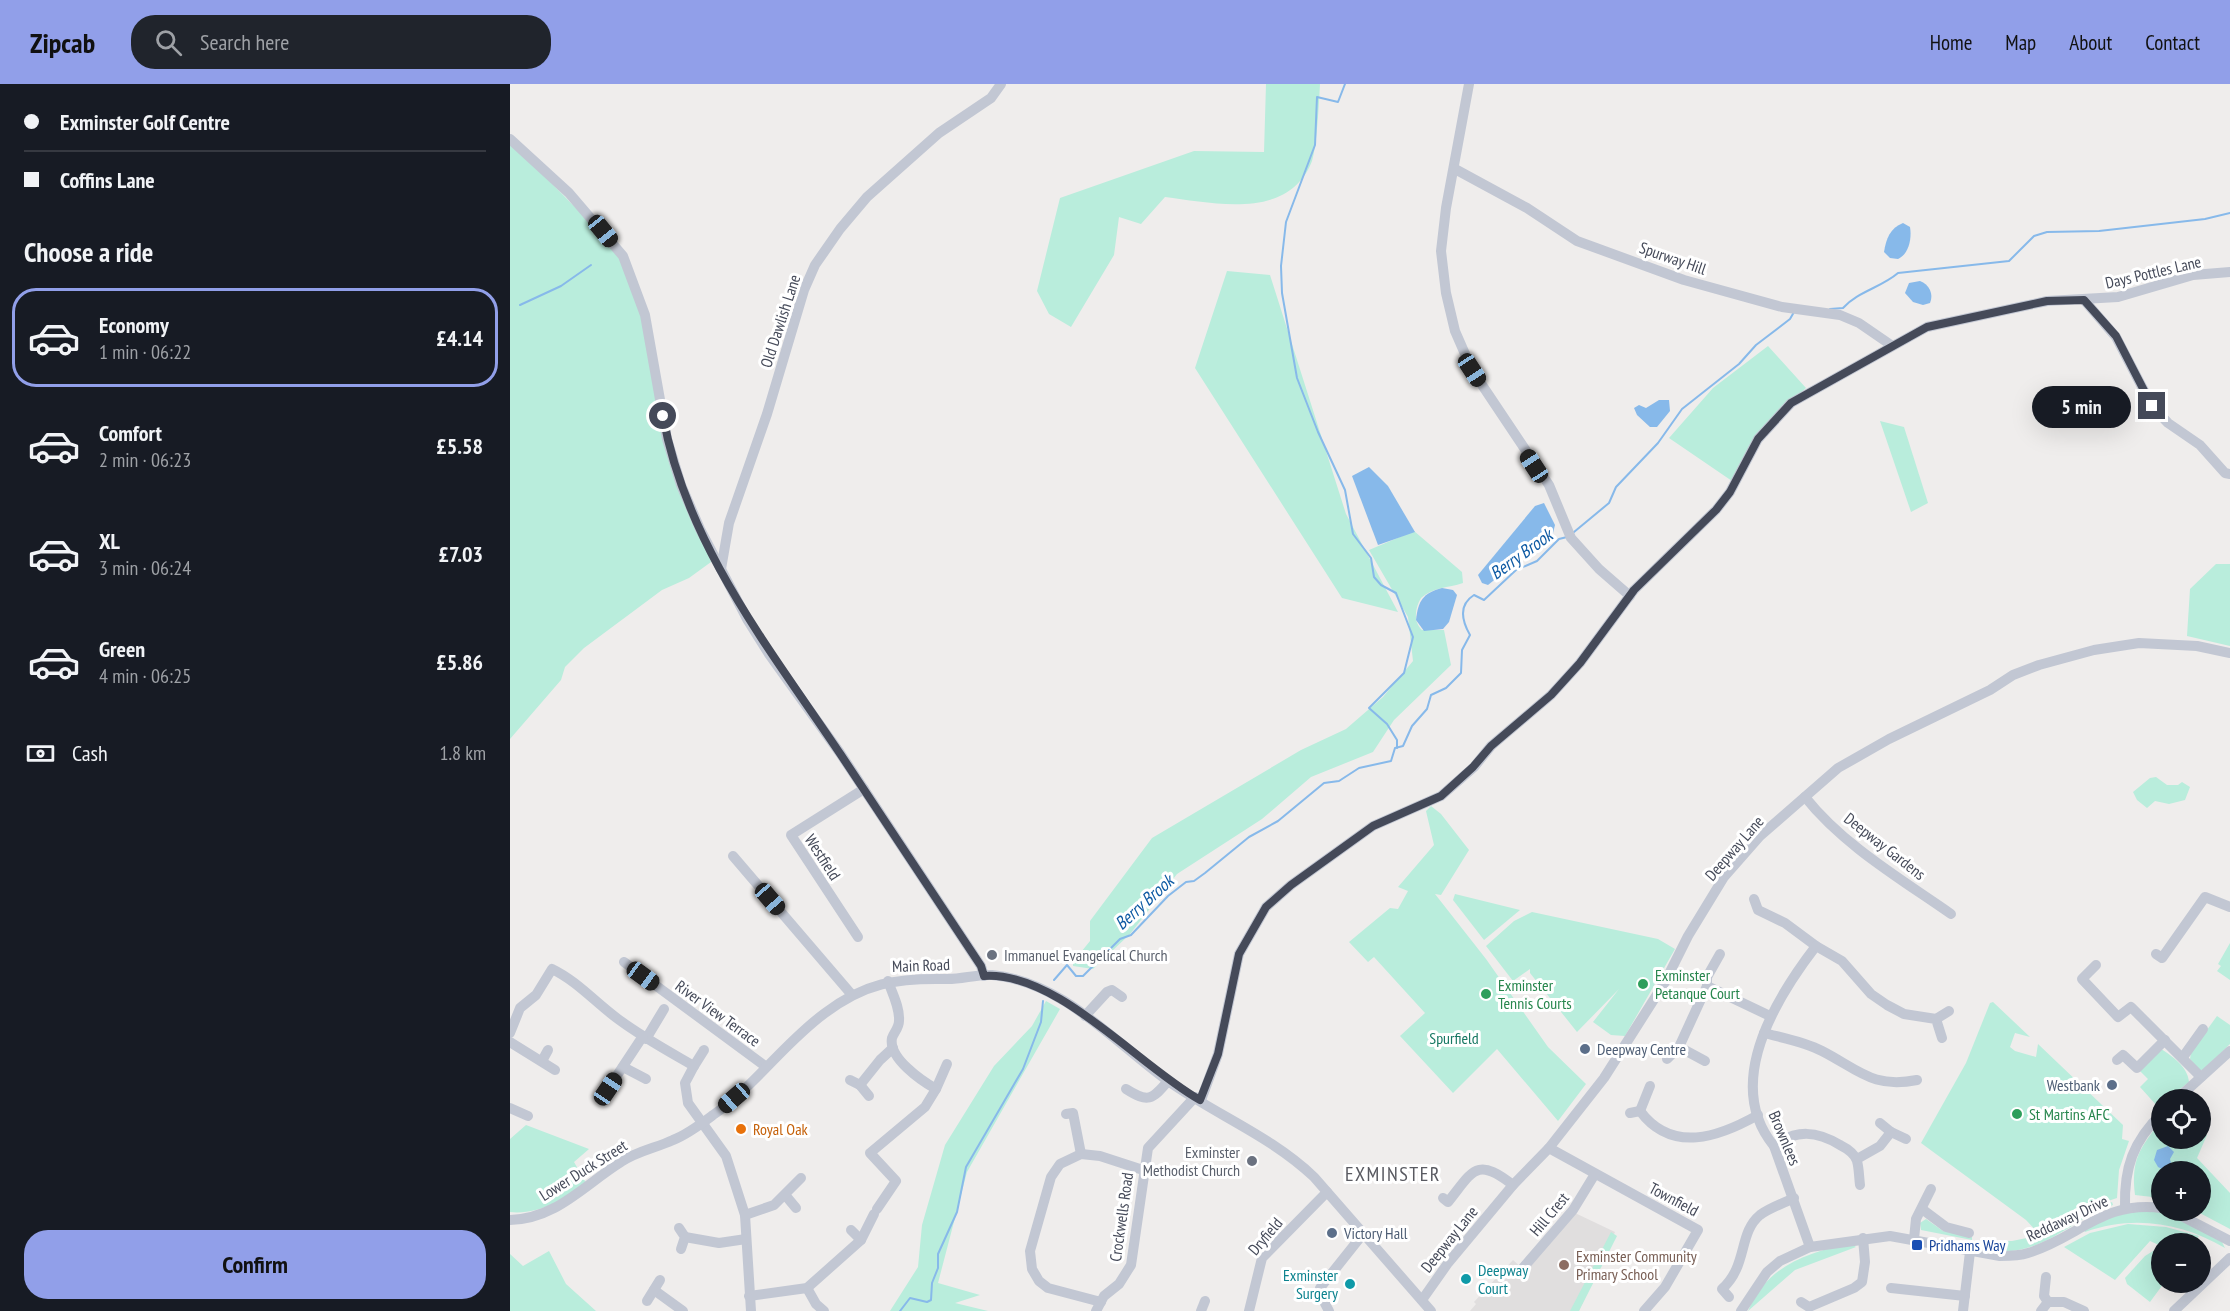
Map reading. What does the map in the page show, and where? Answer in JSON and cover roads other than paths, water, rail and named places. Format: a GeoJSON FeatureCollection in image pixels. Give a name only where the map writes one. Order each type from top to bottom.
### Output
{"type":"FeatureCollection","features":[{"type":"Feature","properties":{"kind":"street","name":"Old Dawlish Lane"},"geometry":{"type":"LineString","coordinates":[[721,569],[729,523],[767,414],[804,290],[815,265],[840,229],[867,197],[939,133],[991,98],[1001,84]]}},
{"type":"Feature","properties":{"kind":"street"},"geometry":{"type":"LineString","coordinates":[[1469,84],[1446,208],[1441,251],[1446,293],[1455,331],[1472,370],[1549,485],[1569,534],[1599,569],[1629,596]]}},
{"type":"Feature","properties":{"kind":"street"},"geometry":{"type":"LineString","coordinates":[[510,139],[569,194],[623,256],[645,315],[667,439],[681,485],[721,569],[769,654],[864,789],[981,966],[984,976]]}},
{"type":"Feature","properties":{"kind":"street","name":"Spurway Hill"},"geometry":{"type":"LineString","coordinates":[[1455,169],[1527,207],[1577,241],[1684,280],[1782,307],[1840,315],[1859,323],[1891,345]]}},
{"type":"Feature","properties":{"kind":"street","name":"Days Pottles Lane"},"geometry":{"type":"LineString","coordinates":[[1198,1099],[1218,1054],[1239,954],[1266,907],[1291,885],[1373,826],[1441,796],[1473,767],[1491,746],[1551,695],[1580,663],[1629,596],[1665,557],[1716,510],[1730,492],[1758,439],[1791,403],[1855,370],[1891,345],[1927,327],[2015,306],[2133,294],[2193,275],[2230,272]]}},
{"type":"Feature","properties":{"kind":"street"},"geometry":{"type":"LineString","coordinates":[[2084,300],[2116,336],[2152,406],[2168,423],[2188,436],[2225,473],[2230,474]]}},
{"type":"Feature","properties":{"kind":"street","name":"Deepway Lane"},"geometry":{"type":"LineString","coordinates":[[1422,1300],[1513,1185],[1549,1148],[1604,1078],[1635,1032],[1724,877],[1760,836],[1838,768],[1888,739],[1964,703],[2013,675],[2039,665],[2094,650],[2139,643],[2198,646],[2230,653]]}},
{"type":"Feature","properties":{"kind":"street","name":"Westfield"},"geometry":{"type":"LineString","coordinates":[[858,937],[791,836],[864,789]]}},
{"type":"Feature","properties":{"kind":"street","name":"Deepway Gardens"},"geometry":{"type":"LineString","coordinates":[[1805,797],[1818,812],[1876,861],[1951,914]]}},
{"type":"Feature","properties":{"kind":"street"},"geometry":{"type":"LineString","coordinates":[[733,856],[852,995]]}},
{"type":"Feature","properties":{"kind":"street"},"geometry":{"type":"LineString","coordinates":[[2156,954],[2162,958],[2205,897],[2230,908]]}},
{"type":"Feature","properties":{"kind":"street"},"geometry":{"type":"LineString","coordinates":[[1752,921],[1756,904],[1816,946],[1842,961],[1871,994],[1904,1014],[1936,1019],[1949,1011]]}},
{"type":"Feature","properties":{"kind":"street","name":"Brownlees"},"geometry":{"type":"LineString","coordinates":[[1810,1247],[1774,1146],[1766,1136],[1758,1115],[1754,1087],[1757,1055],[1770,1016],[1816,946]]}},
{"type":"Feature","properties":{"kind":"street"},"geometry":{"type":"LineString","coordinates":[[1667,1059],[1679,1047],[1707,986],[1707,977],[1720,954]]}},
{"type":"Feature","properties":{"kind":"street","name":"River View Terrace"},"geometry":{"type":"LineString","coordinates":[[624,962],[765,1066]]}},
{"type":"Feature","properties":{"kind":"street"},"geometry":{"type":"LineString","coordinates":[[2096,965],[2082,979],[2118,1017],[2131,1007],[2201,1077]]}},
{"type":"Feature","properties":{"kind":"street"},"geometry":{"type":"LineString","coordinates":[[510,1033],[520,1008],[536,995],[552,969],[570,978],[581,991],[645,1038],[694,1066]]}},
{"type":"Feature","properties":{"kind":"street","name":"Main Road"},"geometry":{"type":"LineString","coordinates":[[701,1123],[734,1098],[807,1027],[852,995],[888,981],[984,976],[1026,982],[1085,1016],[1168,1081],[1271,1142],[1304,1168],[1431,1311]]}},
{"type":"Feature","properties":{"kind":"street"},"geometry":{"type":"LineString","coordinates":[[888,981],[899,1011],[900,1024],[892,1039],[893,1048],[914,1075],[936,1089]]}},
{"type":"Feature","properties":{"kind":"street"},"geometry":{"type":"LineString","coordinates":[[1707,986],[1770,1016]]}},
{"type":"Feature","properties":{"kind":"street"},"geometry":{"type":"LineString","coordinates":[[1085,1016],[1104,994],[1115,987],[1122,997]]}},
{"type":"Feature","properties":{"kind":"street"},"geometry":{"type":"LineString","coordinates":[[608,1089],[664,1009]]}},
{"type":"Feature","properties":{"kind":"street"},"geometry":{"type":"LineString","coordinates":[[1936,1019],[1942,1038]]}},
{"type":"Feature","properties":{"kind":"street"},"geometry":{"type":"LineString","coordinates":[[2183,1057],[2203,1029]]}},
{"type":"Feature","properties":{"kind":"street"},"geometry":{"type":"LineString","coordinates":[[1764,1034],[1821,1050],[1865,1077],[1881,1083],[1902,1088],[1917,1080]]}},
{"type":"Feature","properties":{"kind":"street"},"geometry":{"type":"LineString","coordinates":[[2117,1060],[2123,1055],[2137,1068],[2165,1040]]}},
{"type":"Feature","properties":{"kind":"street"},"geometry":{"type":"LineString","coordinates":[[510,1042],[555,1070]]}},
{"type":"Feature","properties":{"kind":"street"},"geometry":{"type":"LineString","coordinates":[[1679,1047],[1705,1061]]}},
{"type":"Feature","properties":{"kind":"street"},"geometry":{"type":"LineString","coordinates":[[869,1096],[855,1082],[893,1048]]}},
{"type":"Feature","properties":{"kind":"street"},"geometry":{"type":"LineString","coordinates":[[542,1061],[548,1050]]}},
{"type":"Feature","properties":{"kind":"street"},"geometry":{"type":"LineString","coordinates":[[704,1050],[685,1083],[684,1092],[701,1123],[726,1156],[745,1215],[751,1311]]}},
{"type":"Feature","properties":{"kind":"street"},"geometry":{"type":"LineString","coordinates":[[2188,1089],[2230,1051]]}},
{"type":"Feature","properties":{"kind":"street"},"geometry":{"type":"LineString","coordinates":[[896,1181],[866,1157],[925,1107],[947,1064]]}},
{"type":"Feature","properties":{"kind":"street"},"geometry":{"type":"LineString","coordinates":[[623,1067],[646,1079]]}},
{"type":"Feature","properties":{"kind":"street"},"geometry":{"type":"LineString","coordinates":[[1126,1089],[1142,1099],[1149,1099],[1168,1081]]}},
{"type":"Feature","properties":{"kind":"street"},"geometry":{"type":"LineString","coordinates":[[1650,1086],[1635,1112],[1663,1131],[1702,1139],[1732,1130],[1758,1115]]}},
{"type":"Feature","properties":{"kind":"street","name":"Crockwells Road"},"geometry":{"type":"LineString","coordinates":[[1098,1306],[1126,1276],[1131,1265],[1145,1156],[1152,1142],[1198,1099]]}},
{"type":"Feature","properties":{"kind":"street"},"geometry":{"type":"LineString","coordinates":[[510,1108],[528,1116]]}},
{"type":"Feature","properties":{"kind":"street"},"geometry":{"type":"LineString","coordinates":[[1072,1113],[1081,1154]]}},
{"type":"Feature","properties":{"kind":"street","name":"Lower Duck Street"},"geometry":{"type":"LineString","coordinates":[[510,1220],[524,1220],[554,1209],[620,1162],[673,1140],[701,1123]]}},
{"type":"Feature","properties":{"kind":"street"},"geometry":{"type":"LineString","coordinates":[[1880,1123],[1891,1132],[1906,1139]]}},
{"type":"Feature","properties":{"kind":"street"},"geometry":{"type":"LineString","coordinates":[[2125,1207],[2124,1184],[2127,1168],[2140,1139],[2151,1126]]}},
{"type":"Feature","properties":{"kind":"street"},"geometry":{"type":"LineString","coordinates":[[1857,1159],[1880,1146],[1891,1132]]}},
{"type":"Feature","properties":{"kind":"street"},"geometry":{"type":"LineString","coordinates":[[1774,1146],[1786,1137],[1802,1133],[1824,1135],[1845,1148],[1857,1159],[1860,1185]]}},
{"type":"Feature","properties":{"kind":"street","name":"Townfield"},"geometry":{"type":"LineString","coordinates":[[1549,1148],[1698,1230],[1665,1287],[1644,1311]]}},
{"type":"Feature","properties":{"kind":"street"},"geometry":{"type":"LineString","coordinates":[[1098,1306],[1048,1288],[1039,1281],[1031,1261],[1030,1251],[1051,1177],[1060,1164],[1081,1154],[1101,1156],[1143,1170]]}},
{"type":"Feature","properties":{"kind":"street"},"geometry":{"type":"LineString","coordinates":[[1448,1202],[1471,1174],[1481,1168],[1491,1169],[1513,1185]]}},
{"type":"Feature","properties":{"kind":"street","name":"Hill Crest"},"geometry":{"type":"LineString","coordinates":[[1522,1269],[1573,1210],[1595,1174]]}},
{"type":"Feature","properties":{"kind":"street"},"geometry":{"type":"LineString","coordinates":[[749,1296],[807,1288],[861,1240],[875,1212],[896,1181],[907,1176]]}},
{"type":"Feature","properties":{"kind":"street"},"geometry":{"type":"LineString","coordinates":[[745,1215],[774,1205],[786,1196],[801,1178]]}},
{"type":"Feature","properties":{"kind":"street"},"geometry":{"type":"LineString","coordinates":[[1914,1239],[1916,1219],[1930,1188]]}},
{"type":"Feature","properties":{"kind":"street","name":"Dryfield"},"geometry":{"type":"LineString","coordinates":[[1249,1311],[1262,1258],[1327,1192]]}},
{"type":"Feature","properties":{"kind":"street"},"geometry":{"type":"LineString","coordinates":[[786,1196],[796,1208]]}},
{"type":"Feature","properties":{"kind":"street"},"geometry":{"type":"LineString","coordinates":[[1722,1289],[1739,1267],[1748,1231],[1760,1215],[1794,1198]]}},
{"type":"Feature","properties":{"kind":"street","name":"Reddaway Drive"},"geometry":{"type":"LineString","coordinates":[[1741,1311],[1767,1272],[1780,1261],[1810,1247],[1890,1236],[2000,1256],[2028,1253],[2054,1242],[2099,1216],[2125,1207],[2151,1208]]}},
{"type":"Feature","properties":{"kind":"street"},"geometry":{"type":"LineString","coordinates":[[1922,1209],[1946,1227],[1969,1233]]}},
{"type":"Feature","properties":{"kind":"street"},"geometry":{"type":"LineString","coordinates":[[2191,1221],[2230,1241]]}},
{"type":"Feature","properties":{"kind":"street"},"geometry":{"type":"LineString","coordinates":[[851,1230],[861,1240]]}},
{"type":"Feature","properties":{"kind":"street"},"geometry":{"type":"LineString","coordinates":[[681,1249],[682,1232],[719,1244],[746,1239]]}},
{"type":"Feature","properties":{"kind":"street"},"geometry":{"type":"LineString","coordinates":[[1329,1311],[1320,1294],[1320,1288],[1363,1234]]}},
{"type":"Feature","properties":{"kind":"street"},"geometry":{"type":"LineString","coordinates":[[1806,1307],[1854,1288],[1862,1282],[1865,1262],[1863,1238]]}},
{"type":"Feature","properties":{"kind":"street"},"geometry":{"type":"LineString","coordinates":[[1964,1311],[1971,1252]]}},
{"type":"Feature","properties":{"kind":"street"},"geometry":{"type":"LineString","coordinates":[[2174,1311],[2230,1258]]}},
{"type":"Feature","properties":{"kind":"street"},"geometry":{"type":"LineString","coordinates":[[2046,1277],[2044,1296],[2048,1302]]}},
{"type":"Feature","properties":{"kind":"street"},"geometry":{"type":"LineString","coordinates":[[646,1301],[657,1285],[683,1311]]}},
{"type":"Feature","properties":{"kind":"street"},"geometry":{"type":"LineString","coordinates":[[807,1288],[816,1304],[824,1311]]}},
{"type":"Feature","properties":{"kind":"street"},"geometry":{"type":"LineString","coordinates":[[1891,1288],[1906,1296],[1965,1296]]}},
{"type":"Feature","properties":{"kind":"street"},"geometry":{"type":"LineString","coordinates":[[2041,1311],[2048,1302]]}},
{"type":"Feature","properties":{"kind":"street"},"geometry":{"type":"LineString","coordinates":[[2048,1302],[2064,1302],[2084,1311]]}},
{"type":"Feature","properties":{"kind":"water"},"geometry":{"type":"Polygon","coordinates":[[[1903,223],[1910,227],[1909,245],[1902,257],[1890,258],[1884,252],[1887,238],[1895,228],[1903,223]]]}},
{"type":"Feature","properties":{"kind":"water"},"geometry":{"type":"Polygon","coordinates":[[[1920,281],[1928,287],[1931,293],[1930,303],[1923,305],[1913,302],[1905,293],[1909,283],[1920,281]]]}},
{"type":"Feature","properties":{"kind":"water"},"geometry":{"type":"Polygon","coordinates":[[[1659,400],[1669,400],[1670,411],[1657,427],[1650,427],[1637,415],[1634,408],[1639,405],[1646,408],[1659,400]]]}},
{"type":"Feature","properties":{"kind":"water"},"geometry":{"type":"Polygon","coordinates":[[[1369,467],[1388,486],[1415,532],[1378,545],[1352,476],[1369,467]]]}},
{"type":"Feature","properties":{"kind":"water"},"geometry":{"type":"Polygon","coordinates":[[[1544,503],[1555,525],[1553,533],[1488,585],[1482,583],[1478,575],[1535,506],[1544,503]]]}},
{"type":"Feature","properties":{"kind":"water"},"geometry":{"type":"Polygon","coordinates":[[[1442,588],[1453,590],[1457,595],[1449,622],[1443,629],[1424,631],[1416,620],[1420,603],[1430,592],[1442,588]]]}},
{"type":"Feature","properties":{"kind":"water"},"geometry":{"type":"Polygon","coordinates":[[[2171,1149],[2174,1152],[2170,1161],[2155,1161],[2157,1150],[2171,1149]]]}},
{"type":"Feature","properties":{"kind":"waterway"},"geometry":{"type":"LineString","coordinates":[[1345,84],[1338,102],[1317,97],[1315,145],[1286,222],[1281,266],[1282,293],[1297,378],[1318,432],[1345,490],[1353,534],[1371,558],[1374,577],[1381,585],[1396,593],[1413,637],[1404,673],[1369,708],[1387,724],[1397,740],[1397,748]]}},
{"type":"Feature","properties":{"kind":"waterway"},"geometry":{"type":"LineString","coordinates":[[1830,309],[1843,308],[1855,298],[1898,273],[2009,261],[2034,236],[2047,232],[2099,231],[2205,219],[2230,213]]}},
{"type":"Feature","properties":{"kind":"waterway"},"geometry":{"type":"LineString","coordinates":[[520,305],[561,286],[591,265]]}},
{"type":"Feature","properties":{"kind":"waterway","name":"Berry Brook"},"geometry":{"type":"LineString","coordinates":[[1574,532],[1609,503],[1616,487],[1658,443],[1682,409],[1739,364],[1756,345],[1790,319],[1794,312]]}},
{"type":"Feature","properties":{"kind":"waterway","name":"Berry Brook"},"geometry":{"type":"LineString","coordinates":[[1054,980],[1067,965],[1076,976],[1083,976],[1120,939],[1131,935],[1168,896],[1186,882],[1194,881],[1205,873],[1249,837],[1278,821],[1324,783],[1339,781],[1359,768],[1391,761],[1395,748],[1403,746],[1412,726],[1427,709],[1431,695],[1446,688],[1461,673],[1462,650],[1470,635],[1463,613],[1469,599],[1474,595],[1484,600],[1516,570],[1537,561],[1559,539],[1567,537]]}},
{"type":"Feature","properties":{"kind":"waterway","name":"Berry Brook"},"geometry":{"type":"LineString","coordinates":[[900,1311],[910,1298],[927,1302],[931,1300],[932,1283],[938,1268],[938,1254],[957,1212],[966,1167],[1023,1069],[1041,1022],[1043,1001]]}},
{"type":"Feature","properties":{"kind":"place","name":"Immanuel Evangelical Church"},"geometry":{"type":"Point","coordinates":[992,955]}},
{"type":"Feature","properties":{"kind":"place","name":"Exminster Petanque Court"},"geometry":{"type":"Point","coordinates":[1643,984]}},
{"type":"Feature","properties":{"kind":"place","name":"Exminster Tennis Courts"},"geometry":{"type":"Point","coordinates":[1486,994]}},
{"type":"Feature","properties":{"kind":"place","name":"Deepway Centre"},"geometry":{"type":"Point","coordinates":[1585,1049]}},
{"type":"Feature","properties":{"kind":"place","name":"Westbank"},"geometry":{"type":"Point","coordinates":[2112,1085]}},
{"type":"Feature","properties":{"kind":"place","name":"St Martins AFC"},"geometry":{"type":"Point","coordinates":[2017,1114]}},
{"type":"Feature","properties":{"kind":"place","name":"Royal Oak"},"geometry":{"type":"Point","coordinates":[741,1129]}},
{"type":"Feature","properties":{"kind":"place","name":"Exminster Methodist Church"},"geometry":{"type":"Point","coordinates":[1252,1161]}},
{"type":"Feature","properties":{"kind":"place","name":"Victory Hall"},"geometry":{"type":"Point","coordinates":[1332,1233]}},
{"type":"Feature","properties":{"kind":"place","name":"Pridhams Way"},"geometry":{"type":"Point","coordinates":[1917,1245]}},
{"type":"Feature","properties":{"kind":"place","name":"Exminster Community Primary School"},"geometry":{"type":"Point","coordinates":[1564,1265]}},
{"type":"Feature","properties":{"kind":"place","name":"Deepway Court"},"geometry":{"type":"Point","coordinates":[1466,1279]}},
{"type":"Feature","properties":{"kind":"place","name":"Exminster Surgery"},"geometry":{"type":"Point","coordinates":[1350,1284]}},
{"type":"Feature","properties":{"kind":"district","name":"EXMINSTER"},"geometry":{"type":"Point","coordinates":[1393,1174]}},
{"type":"Feature","properties":{"kind":"park label","name":"Spurfield"},"geometry":{"type":"Point","coordinates":[1454,1038]}}]}
